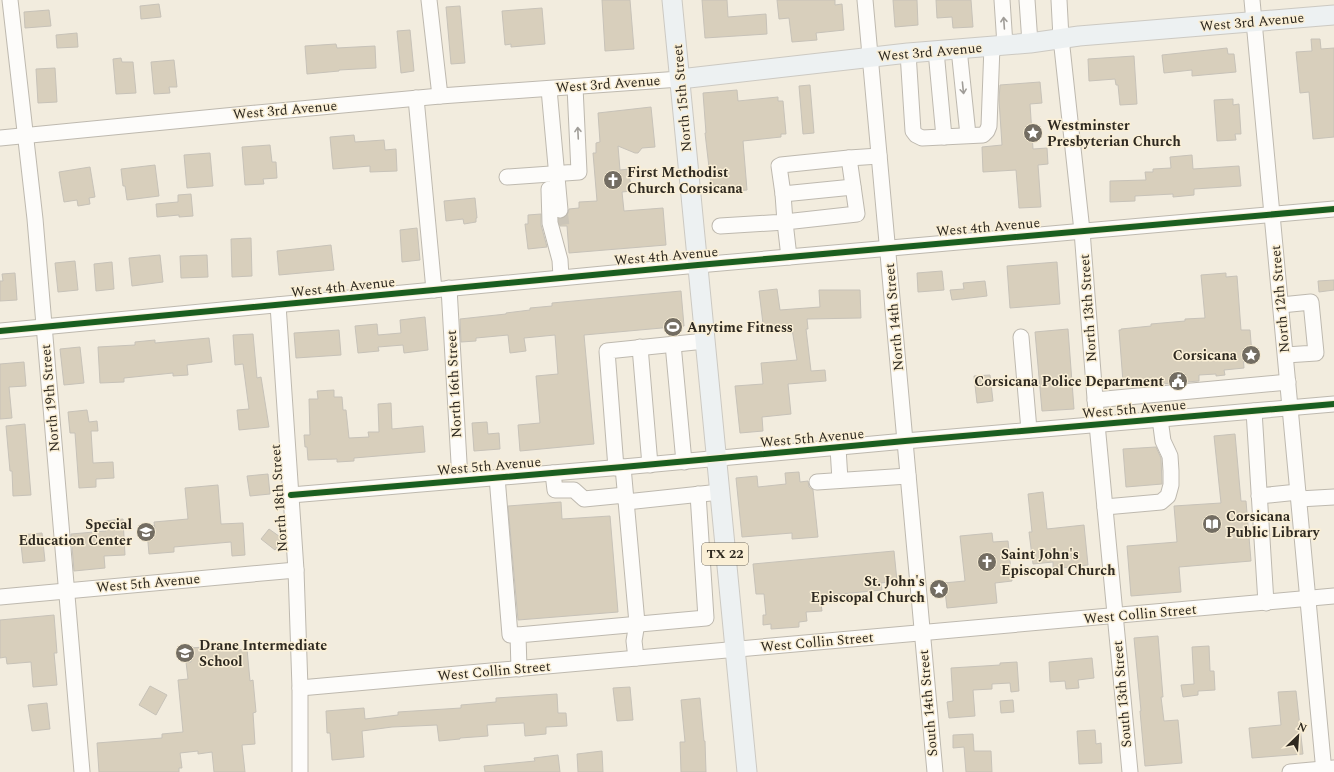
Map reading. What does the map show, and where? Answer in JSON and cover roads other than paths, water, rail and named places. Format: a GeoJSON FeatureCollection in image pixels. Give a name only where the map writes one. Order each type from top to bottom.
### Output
{"type":"FeatureCollection","features":[{"type":"Feature","properties":{"kind":"main road","name":"North 15th Street"},"geometry":{"type":"LineString","coordinates":[[672,0],[734,650]]}},
{"type":"Feature","properties":{"kind":"main road","name":"West 3rd Avenue"},"geometry":{"type":"LineString","coordinates":[[680,79],[908,53],[1030,43],[1061,38],[1334,15]]}},
{"type":"Feature","properties":{"kind":"main road","name":"TX 22"},"geometry":{"type":"LineString","coordinates":[[734,650],[747,772]]}},
{"type":"Feature","properties":{"kind":"street","name":"North 19th Street"},"geometry":{"type":"LineString","coordinates":[[10,0],[35,219],[82,772]]}},
{"type":"Feature","properties":{"kind":"street"},"geometry":{"type":"LineString","coordinates":[[429,0],[440,96]]}},
{"type":"Feature","properties":{"kind":"street","name":"North 14th Street"},"geometry":{"type":"LineString","coordinates":[[865,0],[922,633]]}},
{"type":"Feature","properties":{"kind":"street"},"geometry":{"type":"LineString","coordinates":[[908,53],[913,131],[916,135],[922,138],[983,135],[989,126],[1002,0]]}},
{"type":"Feature","properties":{"kind":"street"},"geometry":{"type":"LineString","coordinates":[[1027,0],[1030,43]]}},
{"type":"Feature","properties":{"kind":"street","name":"North 13th Street"},"geometry":{"type":"LineString","coordinates":[[1059,0],[1061,38],[1082,231],[1104,507],[1115,616]]}},
{"type":"Feature","properties":{"kind":"street","name":"North 12th Street"},"geometry":{"type":"LineString","coordinates":[[1252,0],[1308,599],[1327,770]]}},
{"type":"Feature","properties":{"kind":"street"},"geometry":{"type":"LineString","coordinates":[[959,49],[968,135]]}},
{"type":"Feature","properties":{"kind":"street"},"geometry":{"type":"LineString","coordinates":[[936,51],[944,136]]}},
{"type":"Feature","properties":{"kind":"street","name":"West 3rd Avenue"},"geometry":{"type":"LineString","coordinates":[[0,138],[416,98],[680,79]]}},
{"type":"Feature","properties":{"kind":"street"},"geometry":{"type":"LineString","coordinates":[[507,176],[579,172],[575,87]]}},
{"type":"Feature","properties":{"kind":"street"},"geometry":{"type":"LineString","coordinates":[[550,89],[552,174],[550,223],[560,260]]}},
{"type":"Feature","properties":{"kind":"street","name":"North 16th Street"},"geometry":{"type":"LineString","coordinates":[[416,98],[441,289],[460,480]]}},
{"type":"Feature","properties":{"kind":"street"},"geometry":{"type":"LineString","coordinates":[[789,257],[779,166],[879,156]]}},
{"type":"Feature","properties":{"kind":"street"},"geometry":{"type":"LineString","coordinates":[[720,226],[785,222],[857,214],[849,158]]}},
{"type":"Feature","properties":{"kind":"street"},"geometry":{"type":"LineString","coordinates":[[552,174],[560,210]]}},
{"type":"Feature","properties":{"kind":"street"},"geometry":{"type":"LineString","coordinates":[[783,194],[853,186]]}},
{"type":"Feature","properties":{"kind":"street","name":"West 4th Avenue"},"geometry":{"type":"LineString","coordinates":[[0,331],[561,277],[1272,214],[1334,210]]}},
{"type":"Feature","properties":{"kind":"street"},"geometry":{"type":"LineString","coordinates":[[561,277],[560,260],[562,226]]}},
{"type":"Feature","properties":{"kind":"street"},"geometry":{"type":"LineString","coordinates":[[1281,304],[1312,302],[1316,352],[1286,355]]}},
{"type":"Feature","properties":{"kind":"street","name":"North 18th Street"},"geometry":{"type":"LineString","coordinates":[[278,305],[296,570],[300,688],[300,772]]}},
{"type":"Feature","properties":{"kind":"street"},"geometry":{"type":"LineString","coordinates":[[1021,337],[1029,430]]}},
{"type":"Feature","properties":{"kind":"street"},"geometry":{"type":"LineString","coordinates":[[636,658],[634,641],[637,623],[626,499],[619,468],[607,351],[705,341]]}},
{"type":"Feature","properties":{"kind":"street"},"geometry":{"type":"LineString","coordinates":[[673,344],[684,462]]}},
{"type":"Feature","properties":{"kind":"street"},"geometry":{"type":"LineString","coordinates":[[640,347],[650,465]]}},
{"type":"Feature","properties":{"kind":"street"},"geometry":{"type":"LineString","coordinates":[[1095,400],[1288,382]]}},
{"type":"Feature","properties":{"kind":"street","name":"West 5th Avenue"},"geometry":{"type":"LineString","coordinates":[[291,495],[619,468],[905,441],[1334,404]]}},
{"type":"Feature","properties":{"kind":"street"},"geometry":{"type":"LineString","coordinates":[[1254,411],[1266,603]]}},
{"type":"Feature","properties":{"kind":"street"},"geometry":{"type":"LineString","coordinates":[[1104,507],[1161,502],[1168,496],[1171,485],[1170,456],[1163,441],[1160,419]]}},
{"type":"Feature","properties":{"kind":"street"},"geometry":{"type":"LineString","coordinates":[[838,448],[840,480]]}},
{"type":"Feature","properties":{"kind":"street"},"geometry":{"type":"LineString","coordinates":[[553,473],[554,490],[574,490],[584,499],[626,499],[720,492]]}},
{"type":"Feature","properties":{"kind":"street"},"geometry":{"type":"LineString","coordinates":[[816,482],[908,476]]}},
{"type":"Feature","properties":{"kind":"street"},"geometry":{"type":"LineString","coordinates":[[497,477],[510,635],[706,618],[698,494]]}},
{"type":"Feature","properties":{"kind":"street"},"geometry":{"type":"LineString","coordinates":[[1259,496],[1334,497]]}},
{"type":"Feature","properties":{"kind":"street","name":"West 5th Avenue"},"geometry":{"type":"LineString","coordinates":[[0,598],[296,570]]}},
{"type":"Feature","properties":{"kind":"street"},"geometry":{"type":"LineString","coordinates":[[704,590],[728,588]]}},
{"type":"Feature","properties":{"kind":"street","name":"West Collin Street"},"geometry":{"type":"LineString","coordinates":[[300,688],[1334,596]]}},
{"type":"Feature","properties":{"kind":"street","name":"South 13th Street"},"geometry":{"type":"LineString","coordinates":[[1115,616],[1130,772]]}},
{"type":"Feature","properties":{"kind":"street","name":"South 14th Street"},"geometry":{"type":"LineString","coordinates":[[922,633],[935,772]]}},
{"type":"Feature","properties":{"kind":"street"},"geometry":{"type":"LineString","coordinates":[[518,635],[519,669]]}},
{"type":"Feature","properties":{"kind":"street"},"geometry":{"type":"LineString","coordinates":[[1290,772],[1327,770]]}},
{"type":"Feature","properties":{"kind":"tunnel"},"geometry":{"type":"LineString","coordinates":[[560,210],[562,226]]}},
{"type":"Feature","properties":{"kind":"place","name":"Westminster Presbyterian Church"},"geometry":{"type":"Point","coordinates":[1033,133]}},
{"type":"Feature","properties":{"kind":"place","name":"First Methodist Church Corsicana"},"geometry":{"type":"Point","coordinates":[613,180]}},
{"type":"Feature","properties":{"kind":"place","name":"Anytime Fitness"},"geometry":{"type":"Point","coordinates":[673,327]}},
{"type":"Feature","properties":{"kind":"place","name":"Corsicana"},"geometry":{"type":"Point","coordinates":[1251,355]}},
{"type":"Feature","properties":{"kind":"place","name":"Corsicana Police Department"},"geometry":{"type":"Point","coordinates":[1178,381]}},
{"type":"Feature","properties":{"kind":"place","name":"Corsicana Public Library"},"geometry":{"type":"Point","coordinates":[1212,524]}},
{"type":"Feature","properties":{"kind":"place","name":"Special Education Center"},"geometry":{"type":"Point","coordinates":[146,532]}},
{"type":"Feature","properties":{"kind":"place","name":"Saint John's Episcopal Church"},"geometry":{"type":"Point","coordinates":[987,562]}},
{"type":"Feature","properties":{"kind":"place","name":"St. John's Episcopal Church"},"geometry":{"type":"Point","coordinates":[939,589]}},
{"type":"Feature","properties":{"kind":"place","name":"Drane Intermediate School"},"geometry":{"type":"Point","coordinates":[185,653]}}]}
